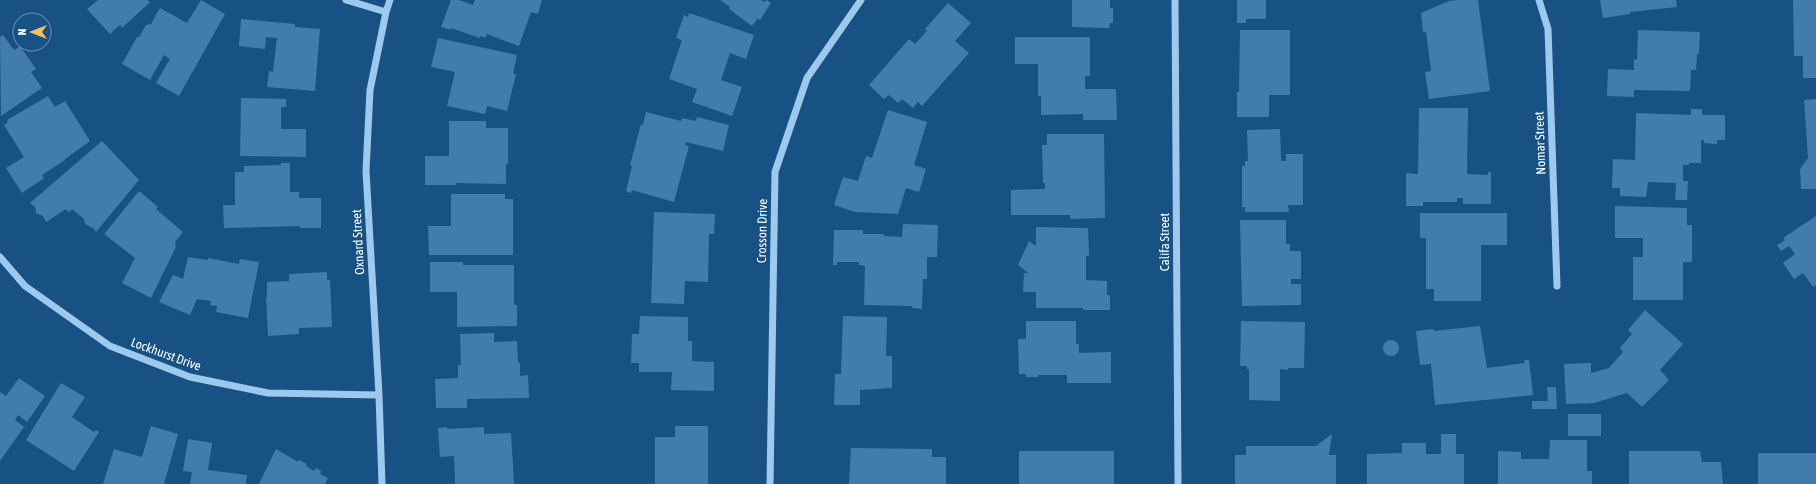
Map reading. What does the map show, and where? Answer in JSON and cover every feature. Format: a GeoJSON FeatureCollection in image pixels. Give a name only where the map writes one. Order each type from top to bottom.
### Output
{"type":"FeatureCollection","features":[{"type":"Feature","properties":{"kind":"street"},"geometry":{"type":"LineString","coordinates":[[346,0],[386,12]]}},
{"type":"Feature","properties":{"kind":"street","name":"Oxnard Street"},"geometry":{"type":"LineString","coordinates":[[382,484],[379,395],[366,171],[370,90],[386,12],[390,0]]}},
{"type":"Feature","properties":{"kind":"street","name":"Crosson Drive"},"geometry":{"type":"LineString","coordinates":[[770,484],[775,172],[807,78],[861,0]]}},
{"type":"Feature","properties":{"kind":"street","name":"Califa Street"},"geometry":{"type":"LineString","coordinates":[[1175,0],[1178,484]]}},
{"type":"Feature","properties":{"kind":"street","name":"Nomar Street"},"geometry":{"type":"LineString","coordinates":[[1539,0],[1548,28],[1557,286]]}},
{"type":"Feature","properties":{"kind":"street","name":"Lockhurst Drive"},"geometry":{"type":"LineString","coordinates":[[0,257],[25,286],[110,346],[190,377],[268,393],[379,395]]}},
{"type":"Feature","properties":{"kind":"building"},"geometry":{"type":"Polygon","coordinates":[[[98,0],[147,0],[150,2],[122,28],[120,25],[110,34],[87,9],[98,0]]]}},
{"type":"Feature","properties":{"kind":"building"},"geometry":{"type":"Polygon","coordinates":[[[201,0],[225,14],[179,96],[156,83],[170,59],[164,55],[150,80],[122,64],[137,37],[139,37],[146,25],[151,24],[160,8],[187,23],[201,0]]]}},
{"type":"Feature","properties":{"kind":"building"},"geometry":{"type":"Polygon","coordinates":[[[451,0],[459,0],[473,5],[475,0],[542,0],[538,14],[531,12],[519,46],[487,34],[485,38],[480,36],[480,38],[451,28],[451,30],[441,27],[451,0]]]}},
{"type":"Feature","properties":{"kind":"building"},"geometry":{"type":"Polygon","coordinates":[[[720,0],[761,0],[764,2],[767,0],[771,3],[760,20],[758,18],[752,26],[729,9],[730,7],[720,0]]]}},
{"type":"Feature","properties":{"kind":"building"},"geometry":{"type":"Polygon","coordinates":[[[1072,0],[1110,0],[1110,8],[1113,8],[1113,23],[1110,23],[1109,28],[1072,27],[1072,0]]]}},
{"type":"Feature","properties":{"kind":"building"},"geometry":{"type":"Polygon","coordinates":[[[1237,0],[1266,0],[1266,19],[1246,19],[1246,23],[1237,23],[1237,0]]]}},
{"type":"Feature","properties":{"kind":"building"},"geometry":{"type":"Polygon","coordinates":[[[1478,0],[1490,91],[1429,99],[1425,72],[1431,71],[1426,32],[1423,32],[1421,13],[1449,1],[1478,0]]]}},
{"type":"Feature","properties":{"kind":"building"},"geometry":{"type":"Polygon","coordinates":[[[1600,0],[1676,0],[1677,7],[1630,12],[1630,14],[1603,18],[1600,0]]]}},
{"type":"Feature","properties":{"kind":"building"},"geometry":{"type":"Polygon","coordinates":[[[1793,0],[1816,0],[1816,78],[1803,78],[1803,56],[1794,56],[1793,0]]]}},
{"type":"Feature","properties":{"kind":"building"},"geometry":{"type":"Polygon","coordinates":[[[948,3],[971,23],[955,41],[969,53],[922,106],[918,102],[913,108],[902,99],[898,103],[889,95],[884,99],[869,85],[909,39],[915,44],[927,31],[925,29],[948,3]]]}},
{"type":"Feature","properties":{"kind":"building"},"geometry":{"type":"Polygon","coordinates":[[[689,13],[754,35],[746,59],[730,53],[721,80],[742,87],[732,116],[692,102],[697,89],[669,79],[682,40],[676,38],[684,15],[688,17],[689,13]]]}},
{"type":"Feature","properties":{"kind":"building"},"geometry":{"type":"Polygon","coordinates":[[[241,19],[295,24],[295,27],[320,29],[315,91],[267,87],[269,71],[273,72],[277,38],[266,37],[265,49],[239,46],[241,19]]]}},
{"type":"Feature","properties":{"kind":"building"},"geometry":{"type":"Polygon","coordinates":[[[1240,30],[1290,30],[1290,95],[1269,95],[1269,117],[1237,117],[1240,30]]]}},
{"type":"Feature","properties":{"kind":"building"},"geometry":{"type":"Polygon","coordinates":[[[1638,30],[1700,32],[1699,54],[1697,54],[1696,70],[1691,70],[1690,91],[1634,90],[1634,97],[1607,96],[1608,69],[1634,70],[1634,59],[1637,60],[1638,30]]]}},
{"type":"Feature","properties":{"kind":"building"},"geometry":{"type":"Polygon","coordinates":[[[3,35],[12,47],[12,52],[24,52],[36,69],[31,72],[42,88],[1,116],[0,37],[3,35]]]}},
{"type":"Feature","properties":{"kind":"building"},"geometry":{"type":"Polygon","coordinates":[[[1015,37],[1090,37],[1090,76],[1085,76],[1085,89],[1116,89],[1117,120],[1083,120],[1083,114],[1041,115],[1041,96],[1038,96],[1038,64],[1015,64],[1015,37]]]}},
{"type":"Feature","properties":{"kind":"building"},"geometry":{"type":"Polygon","coordinates":[[[438,38],[517,55],[513,74],[516,74],[507,111],[487,106],[485,114],[447,106],[455,72],[431,67],[438,38]]]}},
{"type":"Feature","properties":{"kind":"building"},"geometry":{"type":"Polygon","coordinates":[[[48,96],[55,107],[65,101],[90,141],[42,175],[44,178],[22,193],[6,168],[24,157],[4,125],[8,122],[7,120],[48,96]]]}},
{"type":"Feature","properties":{"kind":"building"},"geometry":{"type":"Polygon","coordinates":[[[241,98],[286,99],[286,107],[281,107],[281,129],[306,129],[306,157],[240,156],[241,98]]]}},
{"type":"Feature","properties":{"kind":"building"},"geometry":{"type":"Polygon","coordinates":[[[1816,99],[1816,189],[1801,189],[1800,169],[1808,158],[1804,100],[1816,99]]]}},
{"type":"Feature","properties":{"kind":"building"},"geometry":{"type":"Polygon","coordinates":[[[1419,108],[1468,108],[1467,174],[1488,175],[1488,172],[1491,172],[1491,204],[1463,204],[1463,198],[1457,198],[1457,202],[1423,202],[1423,206],[1406,206],[1406,173],[1418,174],[1419,108]]]}},
{"type":"Feature","properties":{"kind":"building"},"geometry":{"type":"Polygon","coordinates":[[[1691,109],[1702,109],[1702,115],[1725,115],[1725,140],[1717,140],[1717,144],[1704,143],[1704,140],[1701,140],[1701,163],[1689,163],[1689,165],[1683,165],[1683,181],[1688,181],[1687,200],[1675,200],[1676,183],[1648,182],[1646,197],[1620,196],[1620,188],[1612,188],[1613,159],[1635,160],[1636,113],[1691,115],[1691,109]]]}},
{"type":"Feature","properties":{"kind":"building"},"geometry":{"type":"Polygon","coordinates":[[[888,110],[927,122],[914,165],[926,169],[919,192],[906,188],[898,214],[855,212],[834,205],[843,177],[858,181],[866,156],[872,158],[888,110]]]}},
{"type":"Feature","properties":{"kind":"building"},"geometry":{"type":"Polygon","coordinates":[[[646,112],[681,121],[682,118],[696,121],[697,117],[729,125],[723,151],[686,142],[685,145],[689,146],[674,202],[632,190],[631,193],[626,191],[632,166],[630,165],[641,124],[643,125],[646,112]]]}},
{"type":"Feature","properties":{"kind":"building"},"geometry":{"type":"Polygon","coordinates":[[[449,121],[486,121],[486,128],[508,128],[508,164],[506,164],[506,184],[456,183],[456,185],[425,185],[425,156],[449,156],[449,121]]]}},
{"type":"Feature","properties":{"kind":"building"},"geometry":{"type":"Polygon","coordinates":[[[1280,129],[1281,161],[1286,161],[1286,154],[1303,154],[1303,205],[1288,205],[1289,212],[1245,212],[1245,207],[1242,207],[1242,166],[1245,166],[1245,161],[1248,161],[1247,130],[1280,129]]]}},
{"type":"Feature","properties":{"kind":"building"},"geometry":{"type":"Polygon","coordinates":[[[1047,134],[1104,134],[1105,218],[1070,219],[1070,215],[1011,215],[1011,190],[1045,189],[1045,183],[1043,183],[1042,145],[1047,145],[1047,134]]]}},
{"type":"Feature","properties":{"kind":"building"},"geometry":{"type":"Polygon","coordinates":[[[102,141],[139,180],[96,232],[93,228],[85,224],[84,219],[72,209],[69,212],[65,209],[46,222],[43,216],[36,213],[35,207],[30,203],[102,141]]]}},
{"type":"Feature","properties":{"kind":"building"},"geometry":{"type":"Polygon","coordinates":[[[281,163],[290,163],[290,192],[299,192],[299,198],[321,198],[321,228],[300,228],[300,226],[224,228],[223,205],[235,205],[235,172],[244,172],[244,166],[281,165],[281,163]]]}},
{"type":"Feature","properties":{"kind":"building"},"geometry":{"type":"Polygon","coordinates":[[[139,191],[158,207],[156,209],[183,232],[175,242],[176,247],[151,298],[122,283],[135,258],[104,234],[139,191]]]}},
{"type":"Feature","properties":{"kind":"building"},"geometry":{"type":"Polygon","coordinates":[[[451,194],[505,194],[505,199],[513,199],[513,255],[429,255],[428,226],[451,226],[451,194]]]}},
{"type":"Feature","properties":{"kind":"building"},"geometry":{"type":"Polygon","coordinates":[[[1615,206],[1687,208],[1687,225],[1692,225],[1692,262],[1683,262],[1683,300],[1633,300],[1633,257],[1643,257],[1643,238],[1615,238],[1615,206]]]}},
{"type":"Feature","properties":{"kind":"building"},"geometry":{"type":"Polygon","coordinates":[[[654,212],[715,214],[714,234],[709,234],[708,282],[685,281],[684,304],[651,303],[654,212]]]}},
{"type":"Feature","properties":{"kind":"building"},"geometry":{"type":"Polygon","coordinates":[[[1420,213],[1507,213],[1507,245],[1481,245],[1481,301],[1434,301],[1434,289],[1426,289],[1426,238],[1420,238],[1420,213]]]}},
{"type":"Feature","properties":{"kind":"building"},"geometry":{"type":"Polygon","coordinates":[[[1816,216],[1816,285],[1813,287],[1803,273],[1794,279],[1783,263],[1795,254],[1789,246],[1781,251],[1777,245],[1785,240],[1783,238],[1816,216]]]}},
{"type":"Feature","properties":{"kind":"building"},"geometry":{"type":"Polygon","coordinates":[[[1240,220],[1286,220],[1286,244],[1290,244],[1290,251],[1301,251],[1301,279],[1291,279],[1291,284],[1301,284],[1301,305],[1242,306],[1240,220]]]}},
{"type":"Feature","properties":{"kind":"building"},"geometry":{"type":"Polygon","coordinates":[[[903,224],[938,225],[937,257],[927,257],[927,279],[923,279],[922,309],[912,308],[912,306],[864,305],[865,266],[859,265],[859,262],[837,262],[837,265],[833,265],[834,230],[863,230],[863,234],[884,234],[884,236],[902,237],[903,224]]]}},
{"type":"Feature","properties":{"kind":"building"},"geometry":{"type":"Polygon","coordinates":[[[1036,227],[1088,228],[1089,256],[1086,256],[1086,280],[1107,281],[1107,295],[1110,295],[1110,310],[1083,310],[1083,308],[1036,308],[1036,292],[1023,292],[1024,273],[1028,273],[1018,265],[1029,241],[1036,246],[1036,227]]]}},
{"type":"Feature","properties":{"kind":"building"},"geometry":{"type":"Polygon","coordinates":[[[188,257],[208,260],[208,258],[239,264],[240,259],[259,262],[248,318],[216,312],[217,306],[210,305],[211,301],[197,299],[190,315],[159,302],[173,275],[183,279],[188,257]]]}},
{"type":"Feature","properties":{"kind":"building"},"geometry":{"type":"Polygon","coordinates":[[[430,262],[463,262],[463,265],[514,265],[514,305],[517,305],[517,326],[457,327],[457,292],[430,292],[430,262]]]}},
{"type":"Feature","properties":{"kind":"building"},"geometry":{"type":"Polygon","coordinates":[[[327,272],[327,280],[330,280],[332,327],[299,328],[299,334],[268,336],[266,298],[267,282],[289,281],[289,274],[327,272]]]}},
{"type":"Feature","properties":{"kind":"building"},"geometry":{"type":"Polygon","coordinates":[[[1645,310],[1683,344],[1660,370],[1669,380],[1642,407],[1627,393],[1594,403],[1566,404],[1564,364],[1591,363],[1591,373],[1609,368],[1623,352],[1620,348],[1632,334],[1628,330],[1645,310]]]}},
{"type":"Feature","properties":{"kind":"building"},"geometry":{"type":"Polygon","coordinates":[[[640,316],[688,317],[688,341],[692,341],[692,361],[714,362],[714,391],[671,390],[672,372],[639,372],[639,363],[631,363],[632,334],[639,334],[640,316]]]}},
{"type":"Feature","properties":{"kind":"building"},"geometry":{"type":"Polygon","coordinates":[[[843,316],[887,317],[886,356],[892,356],[892,388],[860,390],[860,405],[834,405],[835,374],[841,374],[843,316]]]}},
{"type":"Feature","properties":{"kind":"building"},"geometry":{"type":"Polygon","coordinates":[[[1026,321],[1076,321],[1076,344],[1079,344],[1079,353],[1111,352],[1111,383],[1067,383],[1067,375],[1038,375],[1038,377],[1026,377],[1026,374],[1019,374],[1018,339],[1026,339],[1026,321]]]}},
{"type":"Feature","properties":{"kind":"building"},"geometry":{"type":"Polygon","coordinates":[[[1241,321],[1305,322],[1304,368],[1288,368],[1288,370],[1280,369],[1280,401],[1249,400],[1249,369],[1247,369],[1247,366],[1240,366],[1241,321]]]}},
{"type":"Feature","properties":{"kind":"building"},"geometry":{"type":"Polygon","coordinates":[[[1480,326],[1487,368],[1525,363],[1524,360],[1529,360],[1533,395],[1435,405],[1431,364],[1420,365],[1416,331],[1434,329],[1434,331],[1480,326]]]}},
{"type":"Feature","properties":{"kind":"building"},"geometry":{"type":"Polygon","coordinates":[[[494,333],[494,342],[517,341],[520,376],[528,375],[529,398],[467,399],[467,408],[436,408],[435,379],[458,378],[458,365],[461,365],[460,334],[494,333]]]}},
{"type":"Feature","properties":{"kind":"building"},"geometry":{"type":"Polygon","coordinates":[[[1391,340],[1398,345],[1399,348],[1394,355],[1391,356],[1384,351],[1383,348],[1388,341],[1391,340]]]}},
{"type":"Feature","properties":{"kind":"building"},"geometry":{"type":"Polygon","coordinates":[[[19,378],[45,396],[27,422],[18,415],[15,420],[24,427],[0,461],[0,392],[6,396],[19,378]]]}},
{"type":"Feature","properties":{"kind":"building"},"geometry":{"type":"Polygon","coordinates":[[[61,383],[85,397],[72,417],[94,432],[96,430],[99,432],[74,471],[26,440],[61,383]]]}},
{"type":"Feature","properties":{"kind":"building"},"geometry":{"type":"Polygon","coordinates":[[[1547,387],[1556,387],[1557,409],[1532,409],[1532,401],[1548,401],[1547,387]]]}},
{"type":"Feature","properties":{"kind":"building"},"geometry":{"type":"Polygon","coordinates":[[[1568,414],[1601,414],[1601,436],[1568,436],[1568,414]]]}},
{"type":"Feature","properties":{"kind":"building"},"geometry":{"type":"Polygon","coordinates":[[[151,426],[178,434],[164,484],[103,484],[114,449],[142,457],[151,426]]]}},
{"type":"Feature","properties":{"kind":"building"},"geometry":{"type":"Polygon","coordinates":[[[675,426],[708,426],[708,484],[655,484],[655,437],[675,437],[675,426]]]}},
{"type":"Feature","properties":{"kind":"building"},"geometry":{"type":"Polygon","coordinates":[[[447,427],[447,429],[484,427],[484,434],[511,433],[514,484],[455,484],[454,456],[440,457],[438,428],[447,427]]]}},
{"type":"Feature","properties":{"kind":"building"},"geometry":{"type":"Polygon","coordinates":[[[1332,434],[1329,455],[1336,455],[1336,484],[1235,484],[1235,455],[1246,455],[1246,446],[1316,446],[1332,434]]]}},
{"type":"Feature","properties":{"kind":"building"},"geometry":{"type":"Polygon","coordinates":[[[1441,434],[1456,434],[1456,454],[1464,454],[1464,484],[1367,484],[1367,454],[1402,453],[1402,443],[1426,443],[1426,454],[1441,454],[1441,434]]]}},
{"type":"Feature","properties":{"kind":"building"},"geometry":{"type":"Polygon","coordinates":[[[188,439],[212,443],[208,470],[247,475],[246,484],[190,484],[192,472],[183,471],[188,439]]]}},
{"type":"Feature","properties":{"kind":"building"},"geometry":{"type":"Polygon","coordinates":[[[1550,440],[1587,440],[1587,471],[1592,471],[1592,484],[1498,484],[1498,451],[1521,452],[1521,459],[1549,459],[1550,440]]]}},
{"type":"Feature","properties":{"kind":"building"},"geometry":{"type":"Polygon","coordinates":[[[851,448],[932,449],[932,457],[946,457],[946,484],[849,484],[851,448]]]}},
{"type":"Feature","properties":{"kind":"building"},"geometry":{"type":"Polygon","coordinates":[[[276,449],[298,462],[299,460],[307,464],[306,466],[314,471],[316,468],[321,471],[320,474],[328,478],[325,484],[259,484],[276,449]]]}},
{"type":"Feature","properties":{"kind":"building"},"geometry":{"type":"Polygon","coordinates":[[[1019,451],[1114,451],[1114,484],[1019,484],[1019,451]]]}},
{"type":"Feature","properties":{"kind":"building"},"geometry":{"type":"Polygon","coordinates":[[[1629,451],[1700,451],[1702,462],[1721,462],[1723,484],[1629,484],[1629,451]]]}},
{"type":"Feature","properties":{"kind":"building"},"geometry":{"type":"Polygon","coordinates":[[[1758,453],[1816,453],[1816,484],[1758,484],[1758,453]]]}}]}
